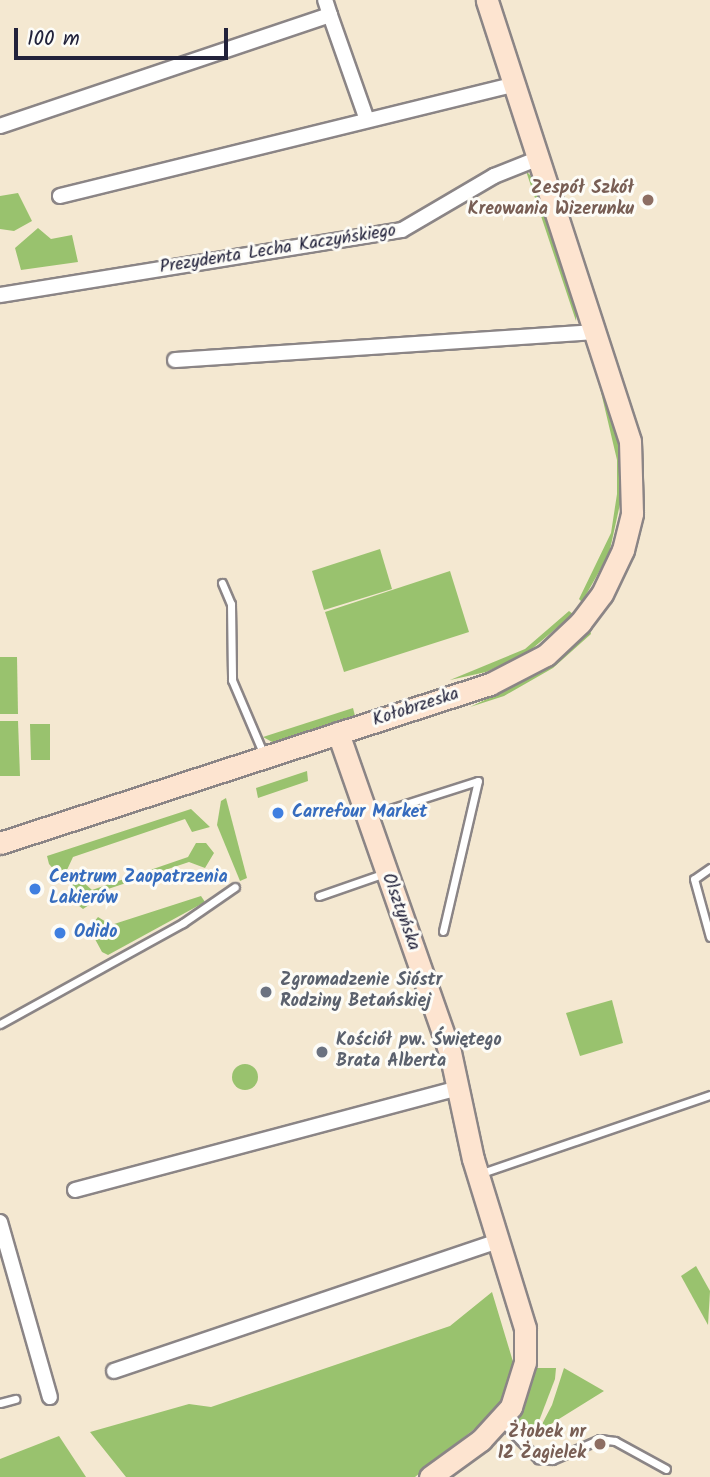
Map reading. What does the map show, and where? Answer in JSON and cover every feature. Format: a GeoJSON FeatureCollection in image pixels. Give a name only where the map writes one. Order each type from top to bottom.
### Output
{"type":"FeatureCollection","features":[{"type":"Feature","properties":{"kind":"street"},"geometry":{"type":"LineString","coordinates":[[325,0],[367,120]]}},
{"type":"Feature","properties":{"kind":"street"},"geometry":{"type":"LineString","coordinates":[[175,360],[596,332],[488,0]]}},
{"type":"Feature","properties":{"kind":"street"},"geometry":{"type":"LineString","coordinates":[[0,126],[330,15]]}},
{"type":"Feature","properties":{"kind":"street"},"geometry":{"type":"LineString","coordinates":[[60,196],[515,84]]}},
{"type":"Feature","properties":{"kind":"street","name":"Prezydenta Lecha Kaczyńskiego"},"geometry":{"type":"LineString","coordinates":[[0,295],[402,230],[494,176],[539,158]]}},
{"type":"Feature","properties":{"kind":"street","name":"Kołobrzeska"},"geometry":{"type":"LineString","coordinates":[[0,843],[509,676],[545,655],[580,623],[618,564],[632,513],[633,458],[615,389],[596,332]]}},
{"type":"Feature","properties":{"kind":"street","name":"Olsztyńska"},"geometry":{"type":"LineString","coordinates":[[338,733],[385,873],[439,1019],[459,1088],[477,1174],[523,1316],[527,1346],[521,1385],[502,1422],[429,1477]]}},
{"type":"Feature","properties":{"kind":"street"},"geometry":{"type":"LineString","coordinates":[[75,1190],[459,1088]]}},
{"type":"Feature","properties":{"kind":"street"},"geometry":{"type":"LineString","coordinates":[[0,1222],[50,1397]]}},
{"type":"Feature","properties":{"kind":"street"},"geometry":{"type":"LineString","coordinates":[[114,1371],[499,1241]]}},
{"type":"Feature","properties":{"kind":"lane"},"geometry":{"type":"LineString","coordinates":[[222,583],[231,604],[232,680],[264,757]]}},
{"type":"Feature","properties":{"kind":"lane"},"geometry":{"type":"LineString","coordinates":[[366,817],[478,781],[443,931]]}},
{"type":"Feature","properties":{"kind":"lane"},"geometry":{"type":"LineString","coordinates":[[710,868],[694,879],[710,937]]}},
{"type":"Feature","properties":{"kind":"lane"},"geometry":{"type":"LineString","coordinates":[[319,895],[385,873]]}},
{"type":"Feature","properties":{"kind":"lane"},"geometry":{"type":"LineString","coordinates":[[0,1024],[183,923],[235,887]]}},
{"type":"Feature","properties":{"kind":"lane"},"geometry":{"type":"LineString","coordinates":[[477,1174],[710,1095]]}},
{"type":"Feature","properties":{"kind":"lane"},"geometry":{"type":"LineString","coordinates":[[0,1404],[15,1399]]}},
{"type":"Feature","properties":{"kind":"lane"},"geometry":{"type":"LineString","coordinates":[[502,1422],[538,1459],[552,1460],[587,1443],[608,1440],[629,1445],[666,1469]]}},
{"type":"Feature","properties":{"kind":"green space"},"geometry":{"type":"Polygon","coordinates":[[[526,171],[533,178],[577,309],[576,321],[526,171]]]}},
{"type":"Feature","properties":{"kind":"green space"},"geometry":{"type":"Polygon","coordinates":[[[18,193],[32,221],[14,231],[0,229],[0,196],[18,193]]]}},
{"type":"Feature","properties":{"kind":"green space"},"geometry":{"type":"Polygon","coordinates":[[[38,228],[51,239],[72,235],[78,262],[21,270],[15,248],[38,228]]]}},
{"type":"Feature","properties":{"kind":"green space"},"geometry":{"type":"Polygon","coordinates":[[[596,371],[618,443],[622,495],[609,554],[582,602],[579,599],[611,533],[617,494],[617,460],[596,371]]]}},
{"type":"Feature","properties":{"kind":"green space"},"geometry":{"type":"Polygon","coordinates":[[[380,549],[392,589],[324,610],[312,571],[380,549]]]}},
{"type":"Feature","properties":{"kind":"green space"},"geometry":{"type":"Polygon","coordinates":[[[450,571],[469,632],[344,672],[325,612],[450,571]]]}},
{"type":"Feature","properties":{"kind":"green space"},"geometry":{"type":"Polygon","coordinates":[[[569,611],[573,614],[526,654],[486,672],[450,680],[525,649],[569,611]]]}},
{"type":"Feature","properties":{"kind":"green space"},"geometry":{"type":"Polygon","coordinates":[[[590,630],[591,634],[553,668],[504,696],[470,707],[532,677],[590,630]]]}},
{"type":"Feature","properties":{"kind":"green space"},"geometry":{"type":"Polygon","coordinates":[[[0,657],[17,657],[18,714],[0,714],[0,657]]]}},
{"type":"Feature","properties":{"kind":"green space"},"geometry":{"type":"Polygon","coordinates":[[[353,708],[355,716],[274,743],[263,737],[353,708]]]}},
{"type":"Feature","properties":{"kind":"green space"},"geometry":{"type":"Polygon","coordinates":[[[0,721],[18,721],[20,776],[0,776],[0,721]]]}},
{"type":"Feature","properties":{"kind":"green space"},"geometry":{"type":"Polygon","coordinates":[[[30,724],[50,724],[50,760],[31,760],[30,724]]]}},
{"type":"Feature","properties":{"kind":"green space"},"geometry":{"type":"Polygon","coordinates":[[[307,771],[308,781],[258,798],[256,788],[307,771]]]}},
{"type":"Feature","properties":{"kind":"green space"},"geometry":{"type":"Polygon","coordinates":[[[226,798],[247,878],[240,881],[217,825],[221,801],[226,798]]]}},
{"type":"Feature","properties":{"kind":"green space"},"geometry":{"type":"Polygon","coordinates":[[[191,809],[210,827],[192,832],[185,819],[73,857],[66,872],[56,872],[49,864],[47,856],[191,809]]]}},
{"type":"Feature","properties":{"kind":"green space"},"geometry":{"type":"Polygon","coordinates":[[[196,843],[206,843],[214,853],[205,868],[189,862],[93,894],[92,903],[83,909],[69,898],[73,883],[83,882],[92,890],[188,857],[196,843]]]}},
{"type":"Feature","properties":{"kind":"green space"},"geometry":{"type":"Polygon","coordinates":[[[201,896],[205,902],[108,955],[102,952],[89,928],[98,917],[111,925],[201,896]]]}},
{"type":"Feature","properties":{"kind":"green space"},"geometry":{"type":"Polygon","coordinates":[[[612,1000],[623,1043],[580,1056],[566,1013],[612,1000]]]}},
{"type":"Feature","properties":{"kind":"green space"},"geometry":{"type":"Polygon","coordinates":[[[245,1064],[254,1068],[258,1077],[254,1086],[245,1090],[236,1086],[232,1077],[236,1068],[245,1064]]]}},
{"type":"Feature","properties":{"kind":"green space"},"geometry":{"type":"Polygon","coordinates":[[[696,1266],[710,1291],[708,1325],[681,1276],[696,1266]]]}},
{"type":"Feature","properties":{"kind":"green space"},"geometry":{"type":"Polygon","coordinates":[[[492,1292],[514,1365],[499,1409],[415,1477],[126,1477],[90,1432],[189,1404],[211,1407],[450,1326],[492,1292]]]}},
{"type":"Feature","properties":{"kind":"green space"},"geometry":{"type":"Polygon","coordinates":[[[535,1368],[556,1368],[555,1379],[539,1421],[521,1434],[513,1421],[535,1368]]]}},
{"type":"Feature","properties":{"kind":"green space"},"geometry":{"type":"Polygon","coordinates":[[[564,1368],[604,1391],[538,1432],[552,1405],[564,1368]]]}},
{"type":"Feature","properties":{"kind":"green space"},"geometry":{"type":"Polygon","coordinates":[[[59,1436],[86,1477],[0,1477],[0,1459],[59,1436]]]}},
{"type":"Feature","properties":{"kind":"place","name":"Zespół Szkół Kreowania Wizerunku"},"geometry":{"type":"Point","coordinates":[648,200]}},
{"type":"Feature","properties":{"kind":"place","name":"Carrefour Market"},"geometry":{"type":"Point","coordinates":[278,813]}},
{"type":"Feature","properties":{"kind":"place","name":"Centrum Zaopatrzenia Lakierów"},"geometry":{"type":"Point","coordinates":[35,889]}},
{"type":"Feature","properties":{"kind":"place","name":"Odido"},"geometry":{"type":"Point","coordinates":[60,933]}},
{"type":"Feature","properties":{"kind":"place","name":"Zgromadzenie Sióstr Rodziny Betańskiej"},"geometry":{"type":"Point","coordinates":[266,992]}},
{"type":"Feature","properties":{"kind":"place","name":"Kościół pw. Świętego Brata Alberta"},"geometry":{"type":"Point","coordinates":[322,1052]}},
{"type":"Feature","properties":{"kind":"place","name":"Żłobek nr 12 Żagielek"},"geometry":{"type":"Point","coordinates":[600,1444]}}]}
